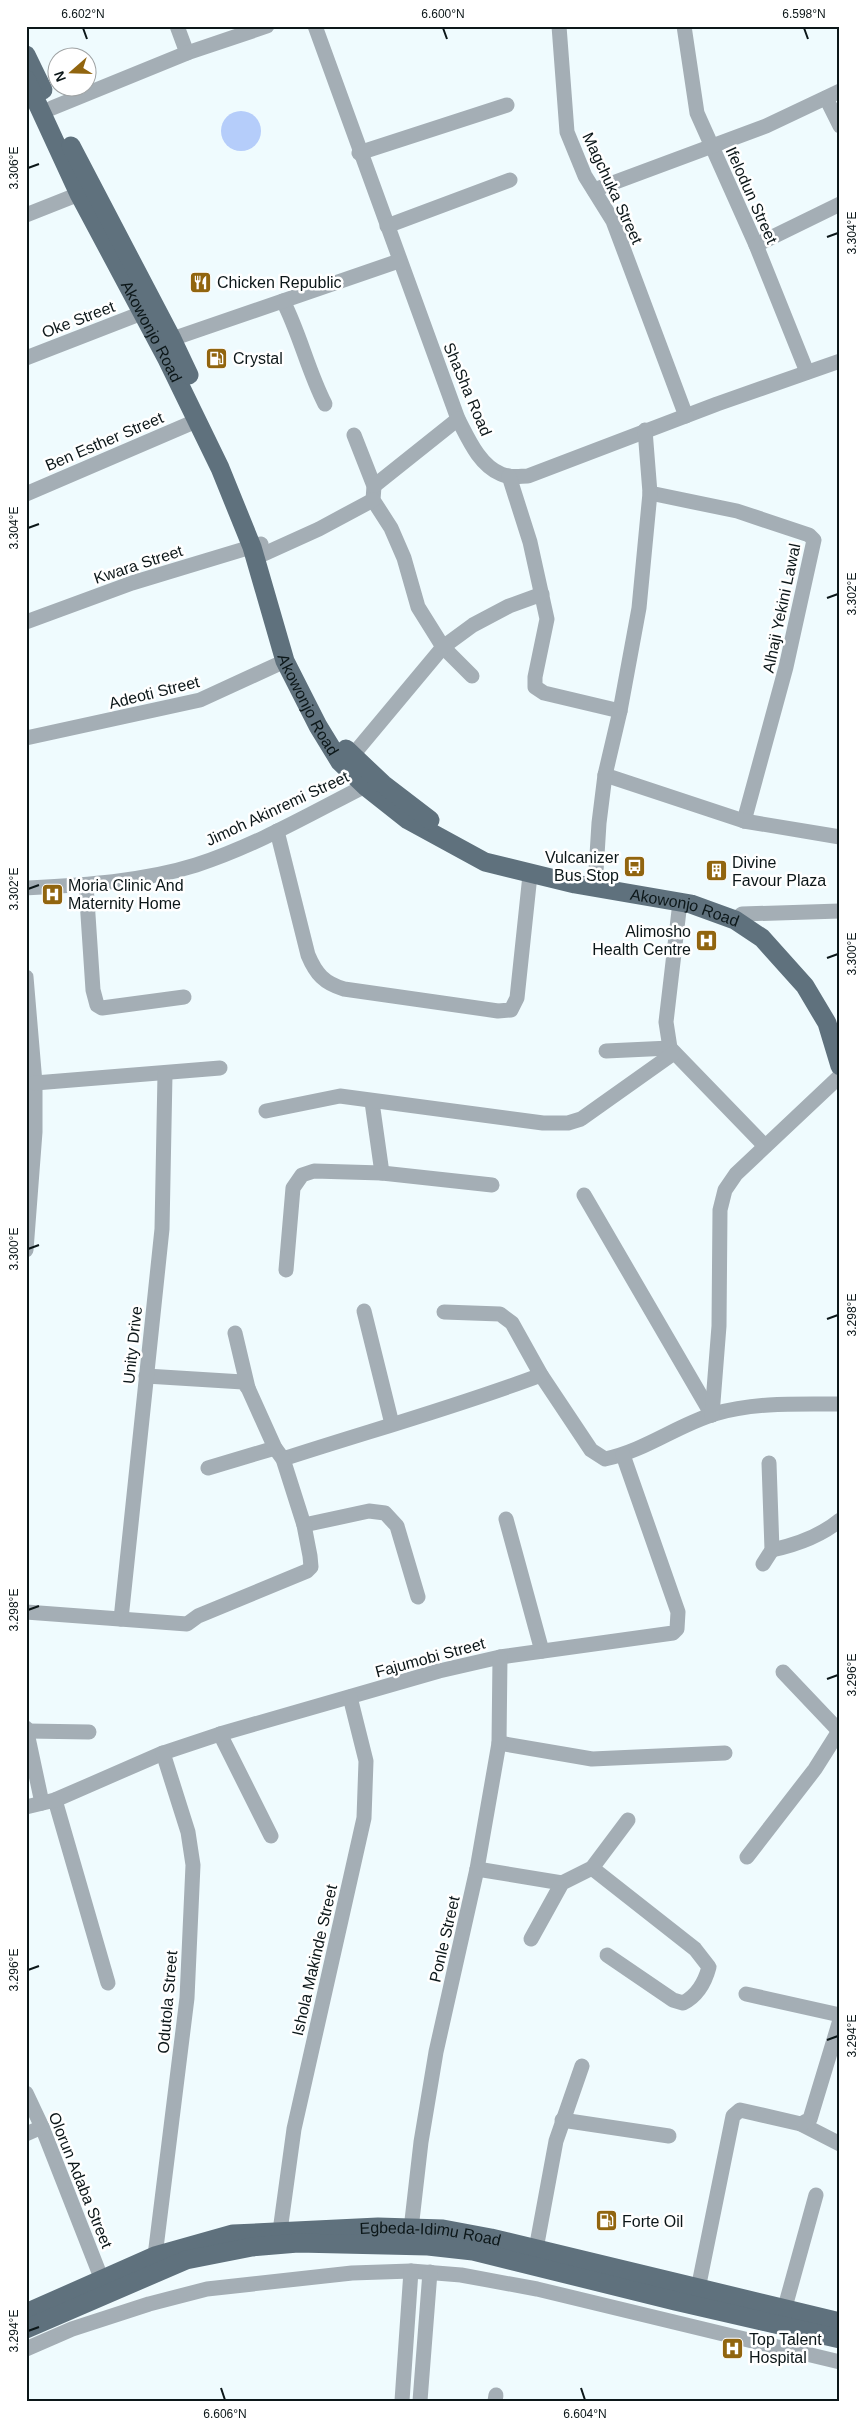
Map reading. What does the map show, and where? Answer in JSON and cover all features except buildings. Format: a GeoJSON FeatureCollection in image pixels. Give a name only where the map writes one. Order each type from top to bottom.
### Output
{"type":"FeatureCollection","features":[{"type":"Feature","properties":{"kind":"main road","name":"Akowonjo Road"},"geometry":{"type":"LineString","coordinates":[[26,56],[258,551],[294,656],[322,712],[352,756],[429,820],[459,838],[487,851],[596,881],[632,895],[680,902],[739,917],[762,938],[805,986],[827,1023],[840,1066]]}},
{"type":"Feature","properties":{"kind":"main road","name":"Akowonjo Road"},"geometry":{"type":"LineString","coordinates":[[26,80],[79,194],[141,301],[172,339],[223,446],[252,517],[258,551],[285,661],[308,709],[336,755],[365,786],[408,820],[445,842],[485,862],[530,875],[619,882],[685,891],[713,900],[769,933],[793,958],[824,1002],[840,1034]]}},
{"type":"Feature","properties":{"kind":"main road","name":"Egbeda-Idimu Road"},"geometry":{"type":"LineString","coordinates":[[26,2313],[155,2256],[233,2234],[332,2227],[443,2229],[492,2238],[536,2249],[840,2338]]}},
{"type":"Feature","properties":{"kind":"main road","name":"Egbeda-Idimu Road"},"geometry":{"type":"LineString","coordinates":[[26,2329],[186,2260],[252,2247],[298,2243],[428,2246],[473,2250],[675,2302],[697,2297],[785,2307],[840,2322]]}},
{"type":"Feature","properties":{"kind":"street"},"geometry":{"type":"LineString","coordinates":[[177,26],[187,52]]}},
{"type":"Feature","properties":{"kind":"street"},"geometry":{"type":"LineString","coordinates":[[52,108],[187,52],[267,26]]}},
{"type":"Feature","properties":{"kind":"street","name":"ShaSha Road"},"geometry":{"type":"LineString","coordinates":[[315,26],[359,153],[458,419],[472,447],[482,460],[500,474],[509,476]]}},
{"type":"Feature","properties":{"kind":"street","name":"Magchuka Street"},"geometry":{"type":"LineString","coordinates":[[559,26],[567,132],[585,176],[613,221],[686,416]]}},
{"type":"Feature","properties":{"kind":"street","name":"Ifelodun Street"},"geometry":{"type":"LineString","coordinates":[[684,26],[697,113],[756,245],[807,372]]}},
{"type":"Feature","properties":{"kind":"street"},"geometry":{"type":"LineString","coordinates":[[594,190],[712,147],[840,91]]}},
{"type":"Feature","properties":{"kind":"street"},"geometry":{"type":"LineString","coordinates":[[826,98],[840,126]]}},
{"type":"Feature","properties":{"kind":"street"},"geometry":{"type":"LineString","coordinates":[[359,153],[507,105]]}},
{"type":"Feature","properties":{"kind":"street"},"geometry":{"type":"LineString","coordinates":[[387,226],[510,180]]}},
{"type":"Feature","properties":{"kind":"street"},"geometry":{"type":"LineString","coordinates":[[26,215],[79,194]]}},
{"type":"Feature","properties":{"kind":"street"},"geometry":{"type":"LineString","coordinates":[[756,245],[840,204]]}},
{"type":"Feature","properties":{"kind":"street"},"geometry":{"type":"LineString","coordinates":[[172,339],[399,261]]}},
{"type":"Feature","properties":{"kind":"street","name":"Oke Street"},"geometry":{"type":"LineString","coordinates":[[26,358],[141,301]]}},
{"type":"Feature","properties":{"kind":"street"},"geometry":{"type":"LineString","coordinates":[[283,301],[291,317],[315,385],[325,404]]}},
{"type":"Feature","properties":{"kind":"street"},"geometry":{"type":"LineString","coordinates":[[620,711],[544,693],[536,687],[534,677],[547,619],[530,542],[509,476],[528,476],[645,430],[840,361]]}},
{"type":"Feature","properties":{"kind":"street","name":"Kwara Street"},"geometry":{"type":"LineString","coordinates":[[26,622],[132,583],[258,551],[320,529],[373,493],[458,419]]}},
{"type":"Feature","properties":{"kind":"street","name":"Ben Esther Street"},"geometry":{"type":"LineString","coordinates":[[26,494],[196,422]]}},
{"type":"Feature","properties":{"kind":"street"},"geometry":{"type":"LineString","coordinates":[[596,881],[599,823],[606,775],[639,608],[650,493],[645,430]]}},
{"type":"Feature","properties":{"kind":"street"},"geometry":{"type":"LineString","coordinates":[[354,435],[373,493],[404,558],[418,607],[443,647],[472,676]]}},
{"type":"Feature","properties":{"kind":"street","name":"Alhaji Yekini Lawal"},"geometry":{"type":"LineString","coordinates":[[650,493],[737,511],[810,535],[814,540],[786,667],[744,821]]}},
{"type":"Feature","properties":{"kind":"street"},"geometry":{"type":"LineString","coordinates":[[352,756],[443,647],[509,606],[542,594]]}},
{"type":"Feature","properties":{"kind":"street","name":"Adeoti Street"},"geometry":{"type":"LineString","coordinates":[[26,738],[200,700],[285,661]]}},
{"type":"Feature","properties":{"kind":"street"},"geometry":{"type":"LineString","coordinates":[[606,775],[744,821],[840,837]]}},
{"type":"Feature","properties":{"kind":"street","name":"Jimoh Akinremi Street"},"geometry":{"type":"LineString","coordinates":[[26,888],[86,885],[195,866],[277,831],[365,786]]}},
{"type":"Feature","properties":{"kind":"street"},"geometry":{"type":"LineString","coordinates":[[277,831],[308,955],[316,973],[323,980],[344,989],[498,1011],[511,1010],[517,998],[530,875]]}},
{"type":"Feature","properties":{"kind":"street"},"geometry":{"type":"LineString","coordinates":[[86,885],[93,990],[97,1005],[102,1008],[184,997]]}},
{"type":"Feature","properties":{"kind":"street"},"geometry":{"type":"LineString","coordinates":[[680,902],[666,1022],[672,1050],[765,1146]]}},
{"type":"Feature","properties":{"kind":"street"},"geometry":{"type":"LineString","coordinates":[[739,917],[840,911]]}},
{"type":"Feature","properties":{"kind":"street"},"geometry":{"type":"LineString","coordinates":[[26,977],[35,1083],[36,1132],[26,1250]]}},
{"type":"Feature","properties":{"kind":"street"},"geometry":{"type":"LineString","coordinates":[[606,1051],[672,1050]]}},
{"type":"Feature","properties":{"kind":"street"},"geometry":{"type":"LineString","coordinates":[[266,1111],[340,1096],[372,1102],[543,1123],[568,1123],[581,1119],[672,1050]]}},
{"type":"Feature","properties":{"kind":"street"},"geometry":{"type":"LineString","coordinates":[[35,1083],[165,1074],[220,1068]]}},
{"type":"Feature","properties":{"kind":"street","name":"Unity Drive"},"geometry":{"type":"LineString","coordinates":[[121,1619],[162,1229],[165,1074]]}},
{"type":"Feature","properties":{"kind":"street"},"geometry":{"type":"LineString","coordinates":[[712,1415],[719,1326],[720,1210],[725,1190],[736,1174],[840,1076]]}},
{"type":"Feature","properties":{"kind":"street"},"geometry":{"type":"LineString","coordinates":[[372,1102],[382,1173]]}},
{"type":"Feature","properties":{"kind":"street"},"geometry":{"type":"LineString","coordinates":[[286,1270],[293,1188],[302,1175],[314,1171],[382,1173],[492,1184]]}},
{"type":"Feature","properties":{"kind":"street"},"geometry":{"type":"LineString","coordinates":[[584,1195],[712,1415]]}},
{"type":"Feature","properties":{"kind":"street"},"geometry":{"type":"LineString","coordinates":[[364,1310],[392,1424]]}},
{"type":"Feature","properties":{"kind":"street"},"geometry":{"type":"LineString","coordinates":[[444,1312],[500,1314],[512,1323],[541,1375],[591,1450],[605,1459],[623,1455],[712,1415],[741,1407],[840,1404]]}},
{"type":"Feature","properties":{"kind":"street"},"geometry":{"type":"LineString","coordinates":[[26,1612],[187,1624],[198,1616],[308,1572],[310,1556],[304,1525],[279,1454],[248,1388],[235,1333]]}},
{"type":"Feature","properties":{"kind":"street"},"geometry":{"type":"LineString","coordinates":[[208,1468],[279,1454],[392,1424],[473,1401],[541,1375]]}},
{"type":"Feature","properties":{"kind":"street"},"geometry":{"type":"LineString","coordinates":[[146,1376],[243,1382],[248,1388]]}},
{"type":"Feature","properties":{"kind":"street","name":"Fajumobi Street"},"geometry":{"type":"LineString","coordinates":[[26,1807],[48,1802],[164,1753],[220,1734],[439,1671],[500,1657],[673,1633],[677,1629],[678,1612],[623,1455]]}},
{"type":"Feature","properties":{"kind":"street"},"geometry":{"type":"LineString","coordinates":[[764,1564],[772,1550],[769,1463]]}},
{"type":"Feature","properties":{"kind":"street"},"geometry":{"type":"LineString","coordinates":[[304,1525],[369,1511],[385,1513],[397,1526],[418,1597]]}},
{"type":"Feature","properties":{"kind":"street"},"geometry":{"type":"LineString","coordinates":[[506,1519],[542,1651]]}},
{"type":"Feature","properties":{"kind":"street"},"geometry":{"type":"LineString","coordinates":[[772,1550],[787,1547],[818,1534],[840,1520]]}},
{"type":"Feature","properties":{"kind":"street","name":"Ponle Street"},"geometry":{"type":"LineString","coordinates":[[410,2229],[421,2142],[436,2052],[478,1869],[499,1743],[500,1657]]}},
{"type":"Feature","properties":{"kind":"street"},"geometry":{"type":"LineString","coordinates":[[747,1857],[815,1769],[840,1732],[783,1672]]}},
{"type":"Feature","properties":{"kind":"street","name":"Ishola Makinde Street"},"geometry":{"type":"LineString","coordinates":[[280,2231],[294,2130],[364,1818],[366,1761],[350,1697]]}},
{"type":"Feature","properties":{"kind":"street"},"geometry":{"type":"LineString","coordinates":[[88,1732],[27,1729],[48,1802],[108,1983]]}},
{"type":"Feature","properties":{"kind":"street"},"geometry":{"type":"LineString","coordinates":[[220,1734],[271,1836]]}},
{"type":"Feature","properties":{"kind":"street"},"geometry":{"type":"LineString","coordinates":[[499,1743],[592,1759],[725,1753]]}},
{"type":"Feature","properties":{"kind":"street","name":"Odutola Street"},"geometry":{"type":"LineString","coordinates":[[155,2256],[187,1998],[194,1865],[188,1832],[164,1753]]}},
{"type":"Feature","properties":{"kind":"street"},"geometry":{"type":"LineString","coordinates":[[531,1939],[562,1883],[592,1868],[628,1820]]}},
{"type":"Feature","properties":{"kind":"street"},"geometry":{"type":"LineString","coordinates":[[592,1868],[695,1949],[708,1967],[706,1978],[692,1999],[683,2003],[673,2000],[607,1955]]}},
{"type":"Feature","properties":{"kind":"street"},"geometry":{"type":"LineString","coordinates":[[478,1869],[562,1883]]}},
{"type":"Feature","properties":{"kind":"street"},"geometry":{"type":"LineString","coordinates":[[746,1994],[840,2015]]}},
{"type":"Feature","properties":{"kind":"street"},"geometry":{"type":"LineString","coordinates":[[802,2124],[810,2119],[840,2020]]}},
{"type":"Feature","properties":{"kind":"street"},"geometry":{"type":"LineString","coordinates":[[536,2249],[556,2141],[582,2066]]}},
{"type":"Feature","properties":{"kind":"street","name":"Olorun Adaba Street"},"geometry":{"type":"LineString","coordinates":[[26,2093],[42,2127],[102,2280]]}},
{"type":"Feature","properties":{"kind":"street"},"geometry":{"type":"LineString","coordinates":[[691,2325],[733,2116],[740,2110],[802,2124],[840,2144]]}},
{"type":"Feature","properties":{"kind":"street"},"geometry":{"type":"LineString","coordinates":[[562,2120],[670,2136]]}},
{"type":"Feature","properties":{"kind":"street"},"geometry":{"type":"LineString","coordinates":[[26,2134],[42,2127]]}},
{"type":"Feature","properties":{"kind":"street"},"geometry":{"type":"LineString","coordinates":[[785,2307],[816,2195]]}},
{"type":"Feature","properties":{"kind":"street"},"geometry":{"type":"LineString","coordinates":[[402,2401],[411,2271]]}},
{"type":"Feature","properties":{"kind":"street"},"geometry":{"type":"LineString","coordinates":[[26,2349],[72,2329],[149,2304],[207,2289],[352,2273],[411,2271],[461,2275],[538,2289],[840,2362]]}},
{"type":"Feature","properties":{"kind":"street"},"geometry":{"type":"LineString","coordinates":[[420,2401],[430,2272]]}},
{"type":"Feature","properties":{"kind":"water"},"geometry":{"type":"Polygon","coordinates":[[[245,111],[252,114],[258,120],[261,131],[260,139],[252,148],[245,151],[237,151],[230,148],[222,139],[221,127],[224,120],[233,112],[245,111]]]}},
{"type":"Feature","properties":{"kind":"place","name":"Chicken Republic"},"geometry":{"type":"Point","coordinates":[201,282]}},
{"type":"Feature","properties":{"kind":"place","name":"Crystal"},"geometry":{"type":"Point","coordinates":[217,358]}},
{"type":"Feature","properties":{"kind":"place","name":"Vulcanizer Bus Stop"},"geometry":{"type":"Point","coordinates":[635,866]}},
{"type":"Feature","properties":{"kind":"place","name":"Divine Favour Plaza"},"geometry":{"type":"Point","coordinates":[716,871]}},
{"type":"Feature","properties":{"kind":"place","name":"Moria Clinic And Maternity Home"},"geometry":{"type":"Point","coordinates":[52,894]}},
{"type":"Feature","properties":{"kind":"place","name":"Alimosho Health Centre"},"geometry":{"type":"Point","coordinates":[707,940]}},
{"type":"Feature","properties":{"kind":"place","name":"Forte Oil"},"geometry":{"type":"Point","coordinates":[606,2221]}},
{"type":"Feature","properties":{"kind":"place","name":"Top Talent Hospital"},"geometry":{"type":"Point","coordinates":[733,2348]}}]}
